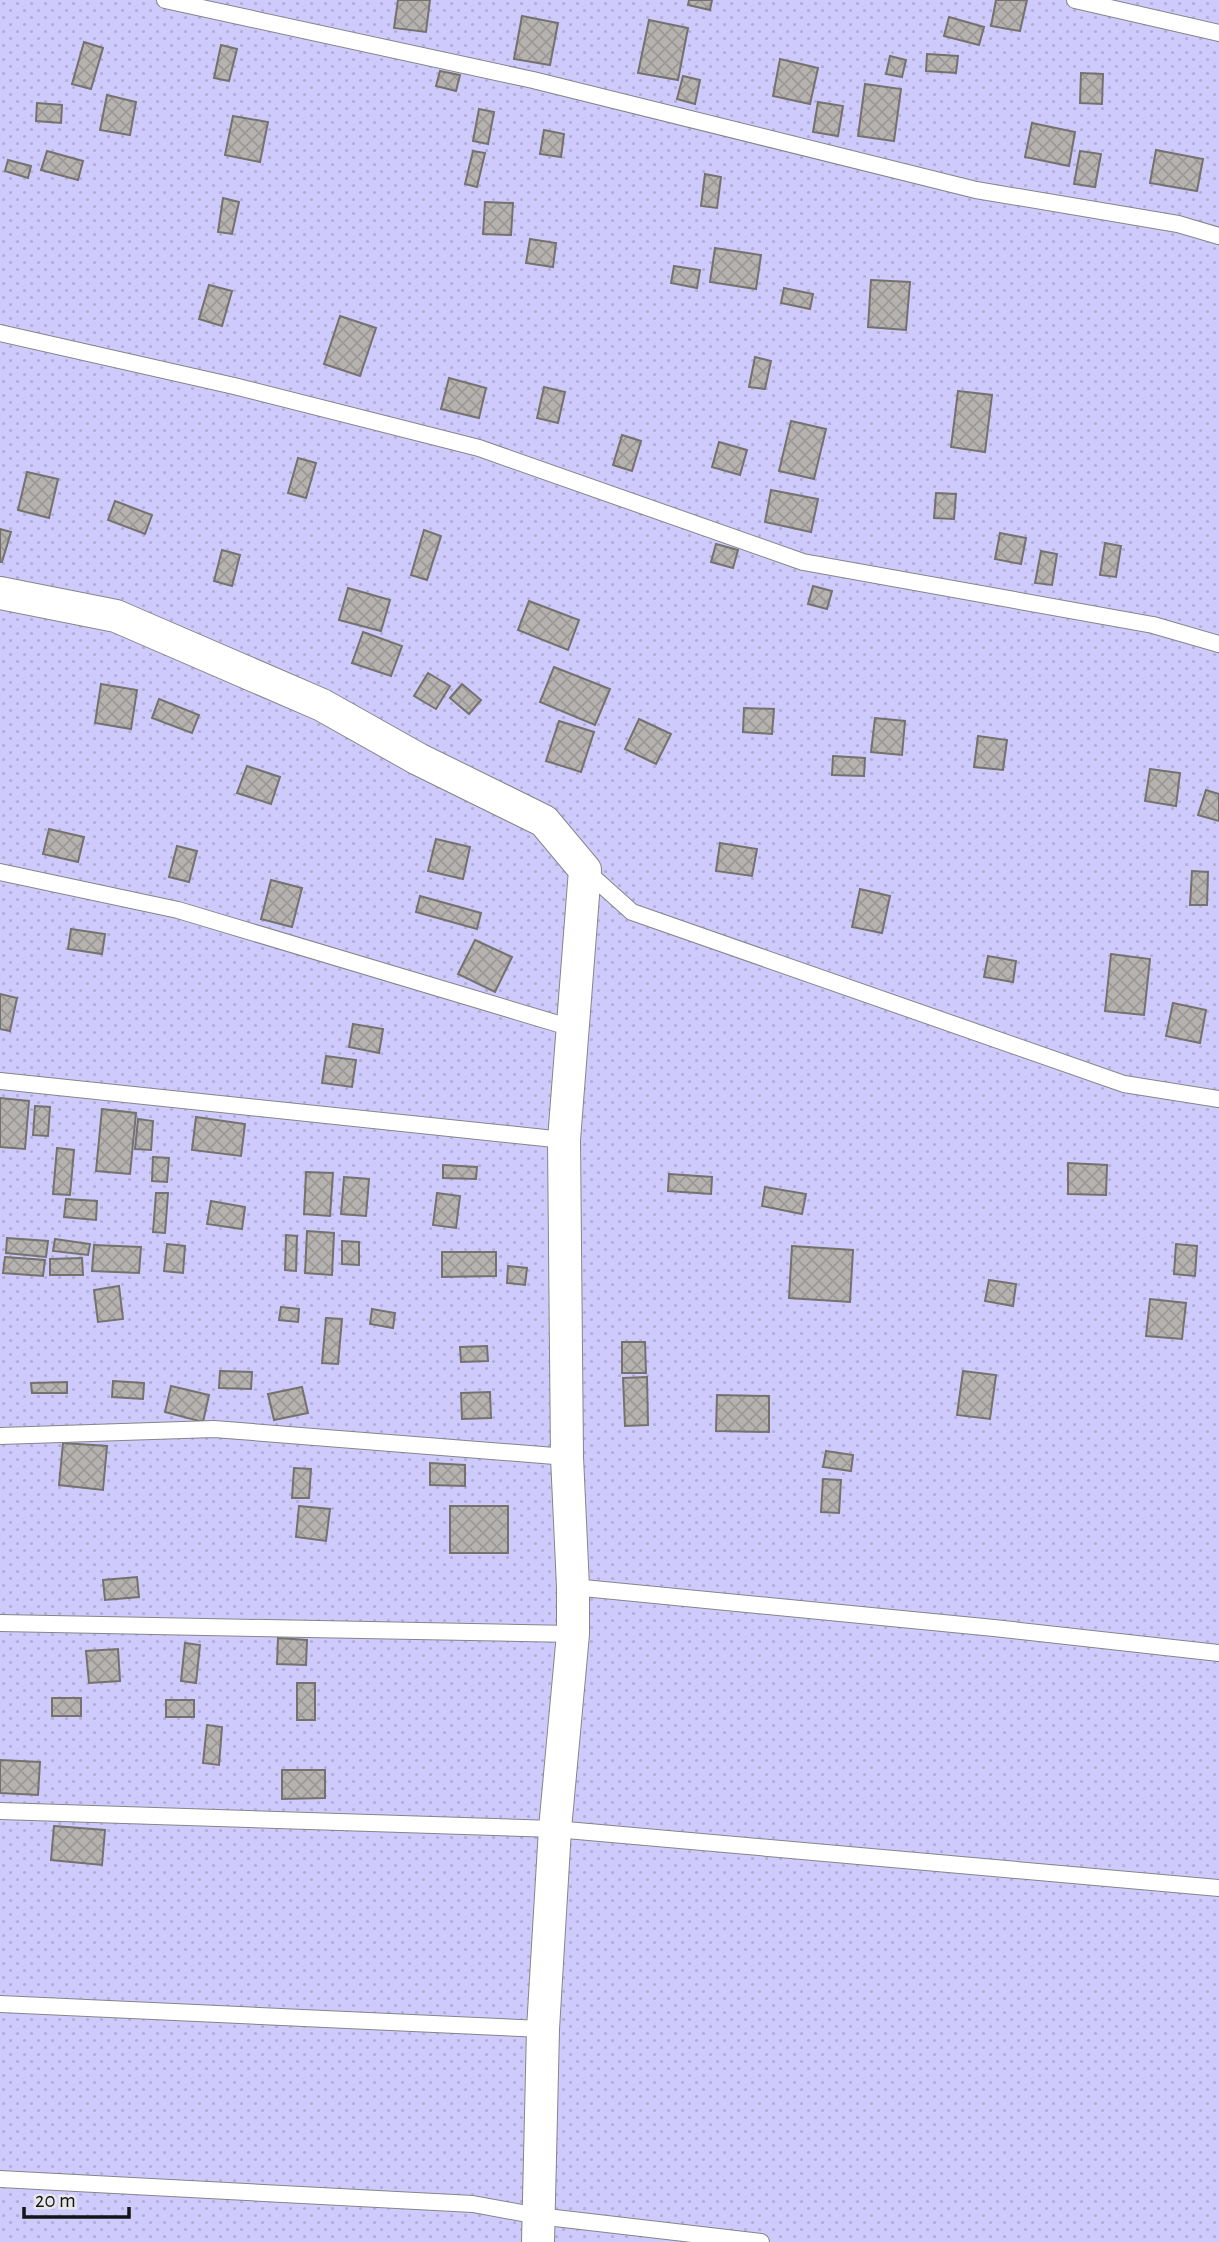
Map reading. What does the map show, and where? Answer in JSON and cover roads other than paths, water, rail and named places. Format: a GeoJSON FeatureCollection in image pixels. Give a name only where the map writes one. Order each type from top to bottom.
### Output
{"type":"FeatureCollection","features":[{"type":"Feature","properties":{"kind":"street"},"geometry":{"type":"LineString","coordinates":[[0,593],[116,616],[322,705],[418,759],[544,821],[585,870],[564,1139],[567,1457],[573,1634],[555,1829],[543,2029],[538,2229]]}},
{"type":"Feature","properties":{"kind":"lane"},"geometry":{"type":"LineString","coordinates":[[165,0],[533,80],[976,190],[1178,224],[1219,236]]}},
{"type":"Feature","properties":{"kind":"lane"},"geometry":{"type":"LineString","coordinates":[[1075,0],[1219,33]]}},
{"type":"Feature","properties":{"kind":"lane"},"geometry":{"type":"LineString","coordinates":[[0,333],[234,386],[480,448],[803,562],[1153,625],[1219,644]]}},
{"type":"Feature","properties":{"kind":"lane"},"geometry":{"type":"LineString","coordinates":[[585,870],[632,912],[1124,1084],[1219,1100]]}},
{"type":"Feature","properties":{"kind":"lane"},"geometry":{"type":"LineString","coordinates":[[0,872],[178,910],[572,1028]]}},
{"type":"Feature","properties":{"kind":"lane"},"geometry":{"type":"LineString","coordinates":[[0,1081],[564,1139]]}},
{"type":"Feature","properties":{"kind":"lane"},"geometry":{"type":"LineString","coordinates":[[0,1436],[214,1429],[567,1457]]}},
{"type":"Feature","properties":{"kind":"lane"},"geometry":{"type":"LineString","coordinates":[[573,1587],[1219,1653]]}},
{"type":"Feature","properties":{"kind":"lane"},"geometry":{"type":"LineString","coordinates":[[0,1623],[573,1634]]}},
{"type":"Feature","properties":{"kind":"lane"},"geometry":{"type":"LineString","coordinates":[[0,1811],[555,1829],[1219,1888]]}},
{"type":"Feature","properties":{"kind":"lane"},"geometry":{"type":"LineString","coordinates":[[0,2004],[543,2029]]}},
{"type":"Feature","properties":{"kind":"lane"},"geometry":{"type":"LineString","coordinates":[[0,2179],[473,2204],[538,2229],[761,2242]]}}]}
